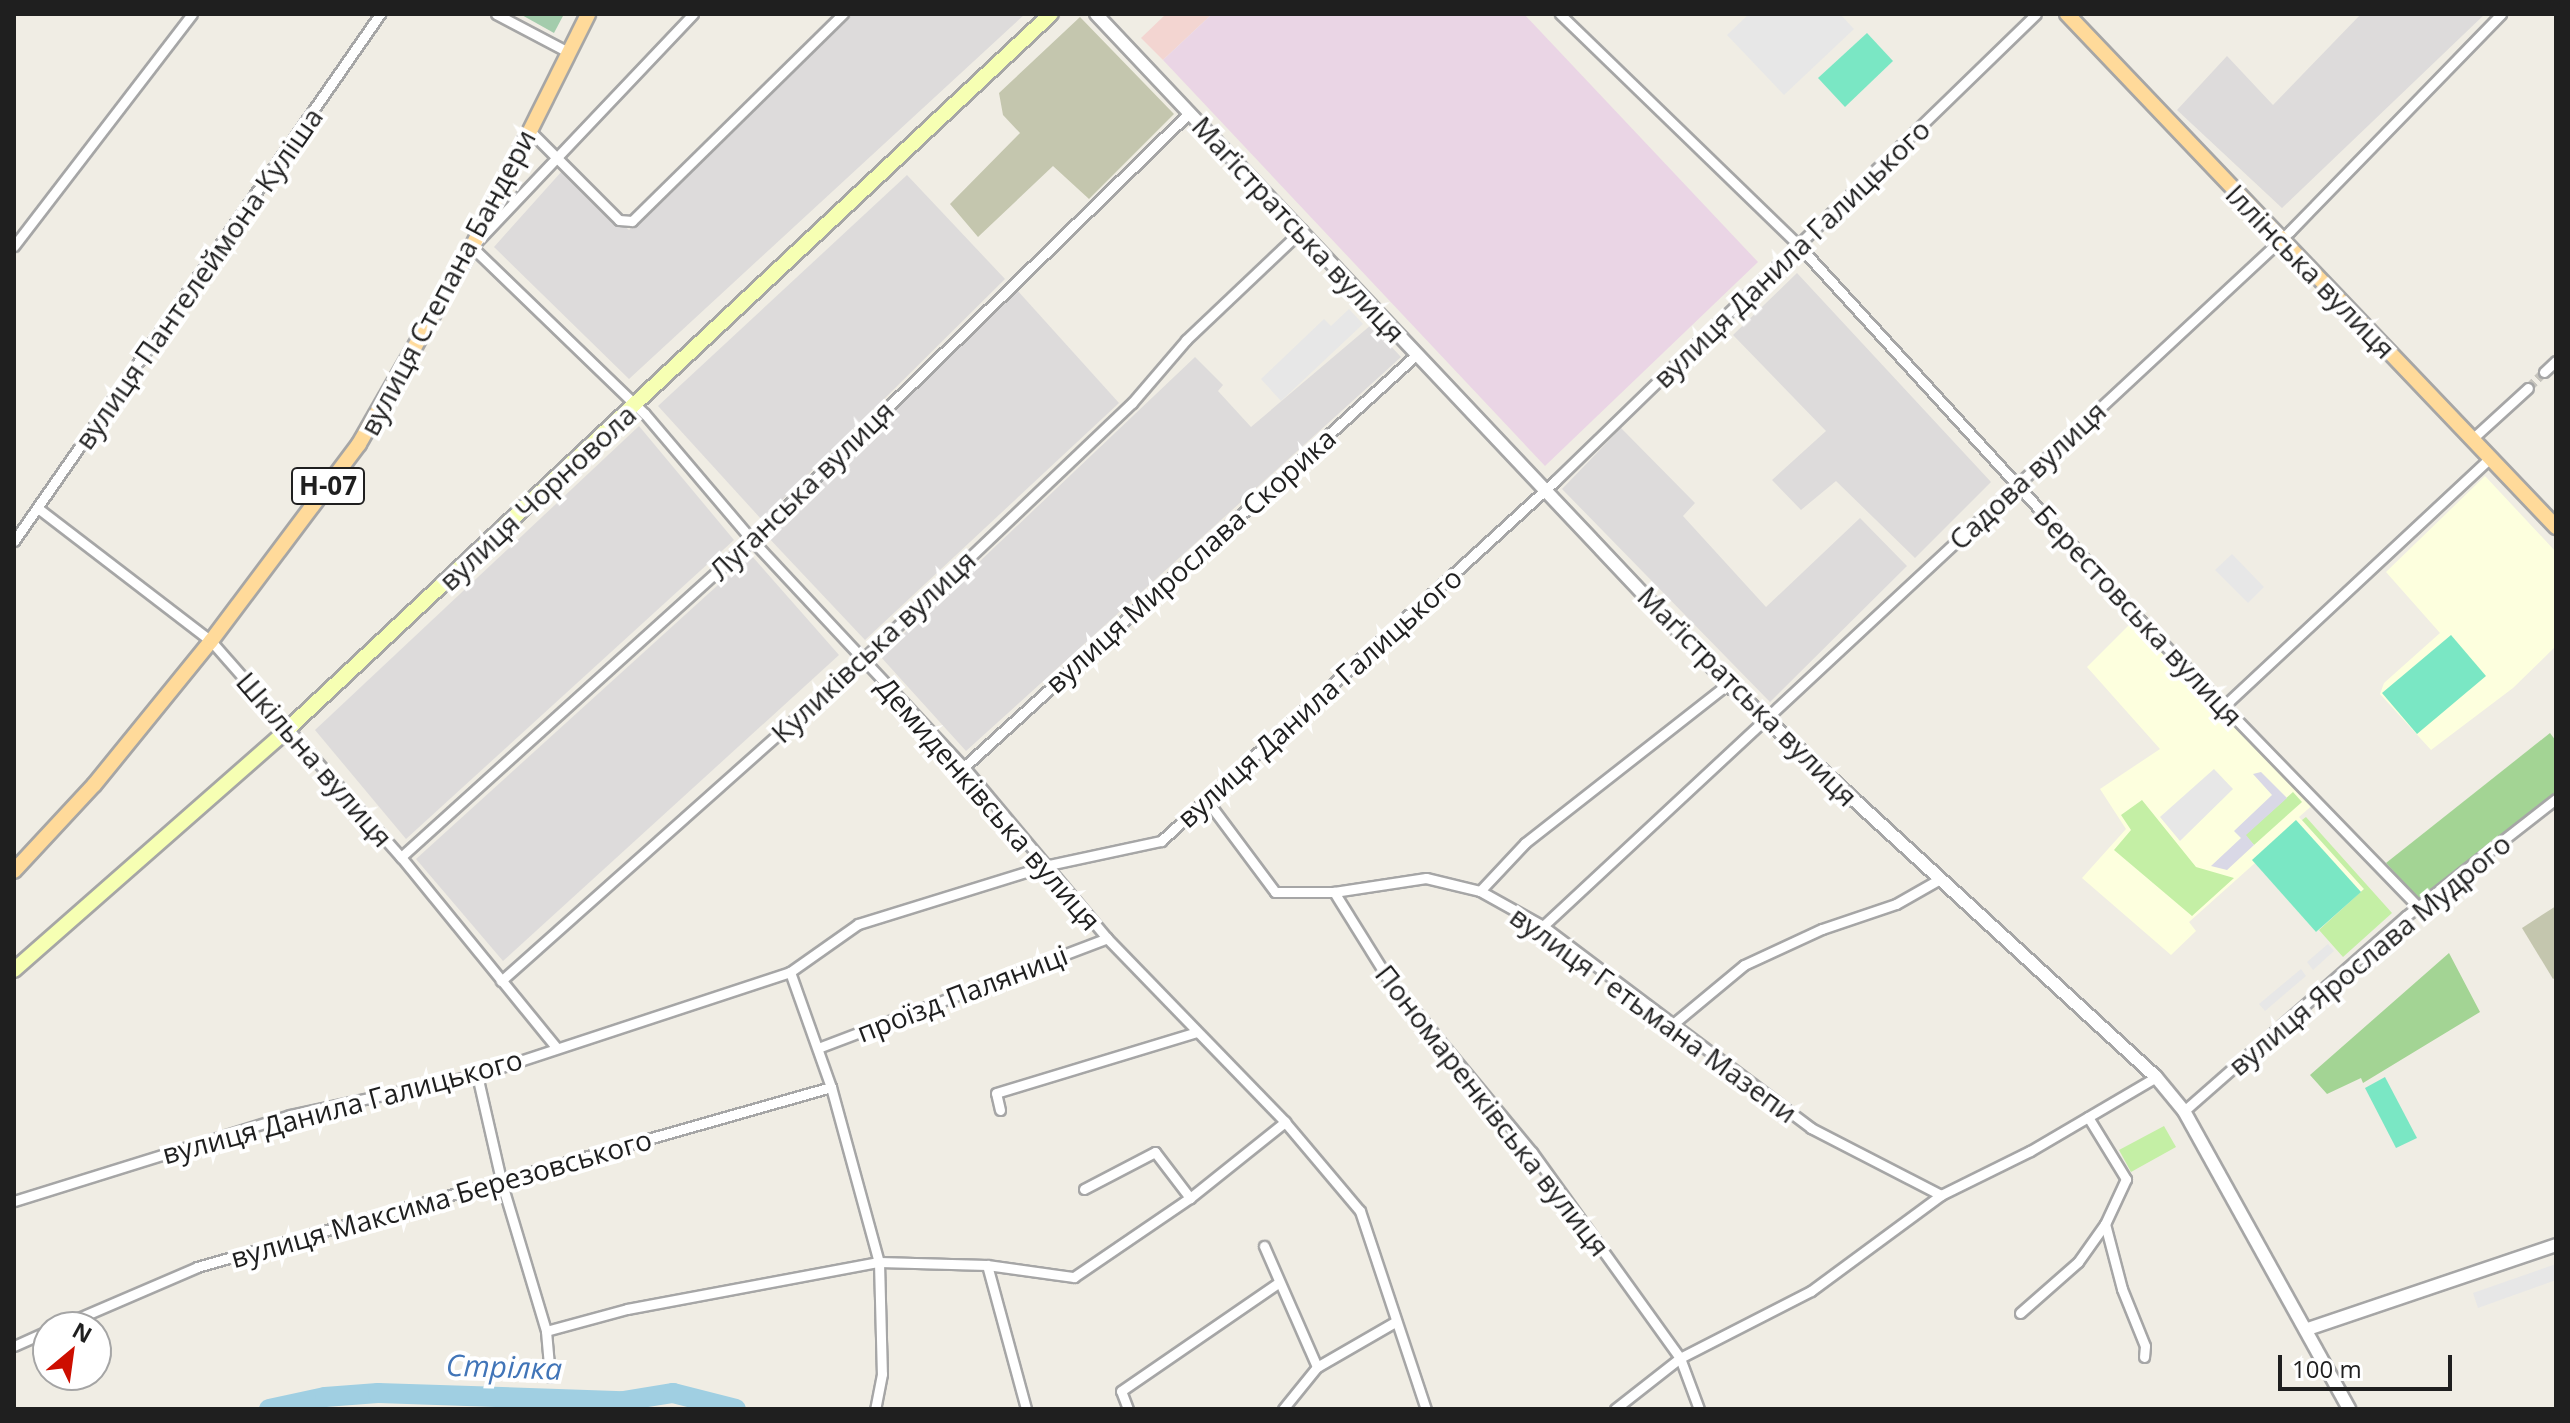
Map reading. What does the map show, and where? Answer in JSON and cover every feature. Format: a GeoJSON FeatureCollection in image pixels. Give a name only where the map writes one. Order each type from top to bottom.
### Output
{"type":"FeatureCollection","features":[{"type":"Feature","properties":{"kind":"main road","name":"вулиця Степана Бандери"},"geometry":{"type":"LineString","coordinates":[[14,871],[94,785],[211,641],[359,444],[472,247],[588,14]]}},
{"type":"Feature","properties":{"kind":"main road","name":"вулиця Чорновола"},"geometry":{"type":"LineString","coordinates":[[14,970],[289,728],[1051,14]]}},
{"type":"Feature","properties":{"kind":"main road","name":"Іллінська вулиця"},"geometry":{"type":"LineString","coordinates":[[2067,14],[2556,527]]}},
{"type":"Feature","properties":{"kind":"street"},"geometry":{"type":"LineString","coordinates":[[14,246],[192,14]]}},
{"type":"Feature","properties":{"kind":"street","name":"вулиця Пантелеймона Куліша"},"geometry":{"type":"LineString","coordinates":[[14,541],[380,14]]}},
{"type":"Feature","properties":{"kind":"street"},"geometry":{"type":"LineString","coordinates":[[496,14],[568,52]]}},
{"type":"Feature","properties":{"kind":"street"},"geometry":{"type":"LineString","coordinates":[[472,247],[693,14]]}},
{"type":"Feature","properties":{"kind":"street"},"geometry":{"type":"LineString","coordinates":[[530,131],[556,161],[619,220],[632,221],[843,14]]}},
{"type":"Feature","properties":{"kind":"street","name":"Маґістратська вулиця"},"geometry":{"type":"LineString","coordinates":[[1096,14],[1728,684],[2156,1077],[2184,1111],[2308,1329],[2349,1409]]}},
{"type":"Feature","properties":{"kind":"street","name":"Берестовська вулиця"},"geometry":{"type":"LineString","coordinates":[[1560,14],[1799,246],[2016,485],[2418,907]]}},
{"type":"Feature","properties":{"kind":"street","name":"вулиця Данила Галицького"},"geometry":{"type":"LineString","coordinates":[[14,1201],[290,1115],[477,1075],[555,1046],[790,972],[858,924],[1049,865],[1161,841],[1208,802],[1547,489],[2036,14]]}},
{"type":"Feature","properties":{"kind":"street","name":"Садова вулиця"},"geometry":{"type":"LineString","coordinates":[[1543,926],[2281,240],[2501,14]]}},
{"type":"Feature","properties":{"kind":"street","name":"Луганська вулиця"},"geometry":{"type":"LineString","coordinates":[[401,857],[752,540],[1190,112]]}},
{"type":"Feature","properties":{"kind":"street","name":"Куликівська вулиця"},"geometry":{"type":"LineString","coordinates":[[501,981],[863,659],[1132,403],[1186,340],[1302,230]]}},
{"type":"Feature","properties":{"kind":"street","name":"Демиденківська вулиця"},"geometry":{"type":"LineString","coordinates":[[472,247],[637,405],[752,540],[964,767],[1107,938],[1285,1122],[1360,1211],[1426,1409]]}},
{"type":"Feature","properties":{"kind":"street","name":"вулиця Мирослава Скорика"},"geometry":{"type":"LineString","coordinates":[[964,767],[1417,354]]}},
{"type":"Feature","properties":{"kind":"street"},"geometry":{"type":"LineString","coordinates":[[2544,372],[2556,361]]}},
{"type":"Feature","properties":{"kind":"street"},"geometry":{"type":"LineString","coordinates":[[2471,440],[2528,388]]}},
{"type":"Feature","properties":{"kind":"street"},"geometry":{"type":"LineString","coordinates":[[2224,706],[2489,459]]}},
{"type":"Feature","properties":{"kind":"street","name":"Шкільна вулиця"},"geometry":{"type":"LineString","coordinates":[[39,509],[211,641],[401,857],[555,1046]]}},
{"type":"Feature","properties":{"kind":"street"},"geometry":{"type":"LineString","coordinates":[[1480,891],[1525,843],[1728,684]]}},
{"type":"Feature","properties":{"kind":"street","name":"вулиця Ярослава Мудрого"},"geometry":{"type":"LineString","coordinates":[[2184,1111],[2418,907],[2556,799]]}},
{"type":"Feature","properties":{"kind":"street","name":"вулиця Гетьмана Мазепи"},"geometry":{"type":"LineString","coordinates":[[1208,802],[1275,892],[1334,892],[1426,878],[1480,891],[1543,926],[1811,1128],[1941,1195]]}},
{"type":"Feature","properties":{"kind":"street"},"geometry":{"type":"LineString","coordinates":[[1673,1024],[1744,965],[1822,929],[1896,904],[1938,880]]}},
{"type":"Feature","properties":{"kind":"street","name":"Пономаренківська вулиця"},"geometry":{"type":"LineString","coordinates":[[1334,892],[1387,977],[1532,1152],[1680,1358],[1699,1409]]}},
{"type":"Feature","properties":{"kind":"street","name":"проїзд Паляниці"},"geometry":{"type":"LineString","coordinates":[[818,1048],[1107,938]]}},
{"type":"Feature","properties":{"kind":"street"},"geometry":{"type":"LineString","coordinates":[[790,972],[831,1087],[879,1262],[882,1374],[875,1409]]}},
{"type":"Feature","properties":{"kind":"street"},"geometry":{"type":"LineString","coordinates":[[1000,1110],[996,1093],[1197,1032]]}},
{"type":"Feature","properties":{"kind":"street"},"geometry":{"type":"LineString","coordinates":[[477,1075],[502,1184],[546,1331],[550,1377]]}},
{"type":"Feature","properties":{"kind":"street"},"geometry":{"type":"LineString","coordinates":[[1615,1409],[1680,1358],[1811,1291],[1941,1195],[2156,1077]]}},
{"type":"Feature","properties":{"kind":"street","name":"вулиця Максима Березовського"},"geometry":{"type":"LineString","coordinates":[[95,1311],[197,1267],[502,1184],[831,1087]]}},
{"type":"Feature","properties":{"kind":"street"},"geometry":{"type":"LineString","coordinates":[[2020,1313],[2078,1262],[2105,1224],[2126,1179],[2088,1117]]}},
{"type":"Feature","properties":{"kind":"street"},"geometry":{"type":"LineString","coordinates":[[546,1331],[627,1309],[879,1262],[987,1265],[1074,1277],[1190,1198],[1285,1122]]}},
{"type":"Feature","properties":{"kind":"street"},"geometry":{"type":"LineString","coordinates":[[1084,1189],[1155,1152],[1190,1198]]}},
{"type":"Feature","properties":{"kind":"street"},"geometry":{"type":"LineString","coordinates":[[2105,1224],[2122,1289],[2145,1346],[2144,1357]]}},
{"type":"Feature","properties":{"kind":"street"},"geometry":{"type":"LineString","coordinates":[[2308,1329],[2556,1245]]}},
{"type":"Feature","properties":{"kind":"street"},"geometry":{"type":"LineString","coordinates":[[1264,1246],[1317,1367]]}},
{"type":"Feature","properties":{"kind":"street"},"geometry":{"type":"LineString","coordinates":[[987,1265],[1026,1409]]}},
{"type":"Feature","properties":{"kind":"street"},"geometry":{"type":"LineString","coordinates":[[1128,1409],[1121,1391],[1278,1283]]}},
{"type":"Feature","properties":{"kind":"street"},"geometry":{"type":"LineString","coordinates":[[1283,1409],[1317,1367],[1395,1322]]}},
{"type":"Feature","properties":{"kind":"shaded area"},"geometry":{"type":"Polygon","coordinates":[[[520,14],[564,14],[554,33],[520,14]]]}},
{"type":"Feature","properties":{"kind":"shaded area"},"geometry":{"type":"Polygon","coordinates":[[[853,14],[1025,14],[629,379],[494,247],[562,171],[629,230],[853,14]]]}},
{"type":"Feature","properties":{"kind":"shaded area"},"geometry":{"type":"Polygon","coordinates":[[[1166,14],[1212,14],[1163,60],[1141,38],[1166,14]]]}},
{"type":"Feature","properties":{"kind":"shaded area"},"geometry":{"type":"Polygon","coordinates":[[[1212,14],[1524,14],[1758,262],[1545,466],[1163,60],[1212,14]]]}},
{"type":"Feature","properties":{"kind":"shaded area"},"geometry":{"type":"Polygon","coordinates":[[[1749,14],[1840,14],[1854,29],[1784,95],[1727,35],[1749,14]]]}},
{"type":"Feature","properties":{"kind":"shaded area"},"geometry":{"type":"Polygon","coordinates":[[[2361,14],[2485,14],[2282,208],[2177,110],[2227,56],[2273,105],[2361,14]]]}},
{"type":"Feature","properties":{"kind":"shaded area"},"geometry":{"type":"Polygon","coordinates":[[[1080,17],[1174,114],[1089,199],[1053,166],[978,237],[950,204],[1020,133],[1003,115],[999,93],[1080,17]]]}},
{"type":"Feature","properties":{"kind":"shaded area"},"geometry":{"type":"Polygon","coordinates":[[[907,175],[1005,279],[762,520],[658,406],[907,175]]]}},
{"type":"Feature","properties":{"kind":"shaded area"},"geometry":{"type":"Polygon","coordinates":[[[1797,273],[1991,482],[1915,558],[1836,481],[1801,510],[1772,480],[1826,431],[1733,335],[1797,273]]]}},
{"type":"Feature","properties":{"kind":"shaded area"},"geometry":{"type":"Polygon","coordinates":[[[1017,290],[1119,403],[865,640],[766,535],[1017,290]]]}},
{"type":"Feature","properties":{"kind":"shaded area"},"geometry":{"type":"Polygon","coordinates":[[[1349,309],[1363,324],[1281,401],[1261,379],[1324,319],[1331,326],[1349,309]]]}},
{"type":"Feature","properties":{"kind":"shaded area"},"geometry":{"type":"Polygon","coordinates":[[[1371,325],[1401,357],[966,751],[880,656],[1195,357],[1223,385],[1218,391],[1251,427],[1371,325]]]}},
{"type":"Feature","properties":{"kind":"shaded area"},"geometry":{"type":"Polygon","coordinates":[[[639,426],[734,540],[406,839],[315,730],[639,426]]]}},
{"type":"Feature","properties":{"kind":"shaded area"},"geometry":{"type":"Polygon","coordinates":[[[1621,428],[1695,503],[1683,516],[1766,607],[1860,518],[1907,566],[1770,702],[1562,489],[1621,428]]]}},
{"type":"Feature","properties":{"kind":"shaded area"},"geometry":{"type":"Polygon","coordinates":[[[2485,476],[2556,552],[2556,646],[2513,688],[2431,750],[2380,694],[2384,683],[2440,633],[2386,572],[2485,476]]]}},
{"type":"Feature","properties":{"kind":"shaded area"},"geometry":{"type":"Polygon","coordinates":[[[2232,554],[2264,587],[2248,603],[2215,570],[2232,554]]]}},
{"type":"Feature","properties":{"kind":"shaded area"},"geometry":{"type":"Polygon","coordinates":[[[751,555],[839,655],[503,961],[416,859],[751,555]]]}},
{"type":"Feature","properties":{"kind":"shaded area"},"geometry":{"type":"Polygon","coordinates":[[[2138,616],[2316,802],[2299,817],[2364,889],[2316,932],[2255,863],[2189,922],[2196,931],[2171,955],[2082,878],[2126,829],[2100,789],[2160,749],[2087,667],[2138,616]]]}},
{"type":"Feature","properties":{"kind":"shaded area"},"geometry":{"type":"Polygon","coordinates":[[[2214,769],[2233,789],[2180,841],[2160,817],[2214,769]]]}},
{"type":"Feature","properties":{"kind":"shaded area"},"geometry":{"type":"Polygon","coordinates":[[[2261,772],[2287,798],[2246,835],[2254,845],[2227,870],[2211,866],[2241,838],[2234,831],[2272,795],[2253,774],[2261,772]]]}},
{"type":"Feature","properties":{"kind":"shaded area"},"geometry":{"type":"Polygon","coordinates":[[[2556,906],[2556,977],[2553,979],[2522,928],[2556,906]]]}},
{"type":"Feature","properties":{"kind":"shaded area"},"geometry":{"type":"Polygon","coordinates":[[[2328,944],[2334,951],[2313,970],[2307,962],[2328,944]]]}},
{"type":"Feature","properties":{"kind":"shaded area"},"geometry":{"type":"Polygon","coordinates":[[[2301,969],[2306,976],[2265,1011],[2259,1004],[2301,969]]]}},
{"type":"Feature","properties":{"kind":"shaded area"},"geometry":{"type":"Polygon","coordinates":[[[2556,1264],[2556,1280],[2478,1308],[2473,1293],[2556,1264]]]}},
{"type":"Feature","properties":{"kind":"green space"},"geometry":{"type":"Polygon","coordinates":[[[1867,33],[1893,61],[1845,107],[1818,78],[1867,33]]]}},
{"type":"Feature","properties":{"kind":"green space"},"geometry":{"type":"Polygon","coordinates":[[[2451,635],[2486,676],[2417,734],[2382,693],[2451,635]]]}},
{"type":"Feature","properties":{"kind":"green space"},"geometry":{"type":"Polygon","coordinates":[[[2550,733],[2556,741],[2556,793],[2419,899],[2386,863],[2550,733]]]}},
{"type":"Feature","properties":{"kind":"green space"},"geometry":{"type":"Polygon","coordinates":[[[2293,792],[2302,802],[2254,845],[2245,835],[2293,792]]]}},
{"type":"Feature","properties":{"kind":"green space"},"geometry":{"type":"Polygon","coordinates":[[[2142,800],[2196,867],[2234,878],[2192,916],[2114,850],[2131,830],[2121,815],[2142,800]]]}},
{"type":"Feature","properties":{"kind":"green space"},"geometry":{"type":"Polygon","coordinates":[[[2306,817],[2392,913],[2343,957],[2319,930],[2364,889],[2302,820],[2306,817]]]}},
{"type":"Feature","properties":{"kind":"green space"},"geometry":{"type":"Polygon","coordinates":[[[2296,820],[2361,892],[2316,932],[2252,860],[2296,820]]]}},
{"type":"Feature","properties":{"kind":"green space"},"geometry":{"type":"Polygon","coordinates":[[[2449,953],[2480,1012],[2363,1083],[2361,1078],[2327,1094],[2310,1075],[2449,953]]]}},
{"type":"Feature","properties":{"kind":"green space"},"geometry":{"type":"Polygon","coordinates":[[[2385,1077],[2417,1138],[2396,1148],[2365,1088],[2385,1077]]]}},
{"type":"Feature","properties":{"kind":"green space"},"geometry":{"type":"Polygon","coordinates":[[[2164,1126],[2176,1147],[2131,1172],[2119,1150],[2164,1126]]]}},
{"type":"Feature","properties":{"kind":"waterway","name":"Стрілка"},"geometry":{"type":"LineString","coordinates":[[269,1409],[325,1397],[378,1393],[623,1401],[673,1393],[736,1409]]}},
{"type":"Feature","properties":{"kind":"tunnel"},"geometry":{"type":"LineString","coordinates":[[2528,388],[2544,372]]}}]}
